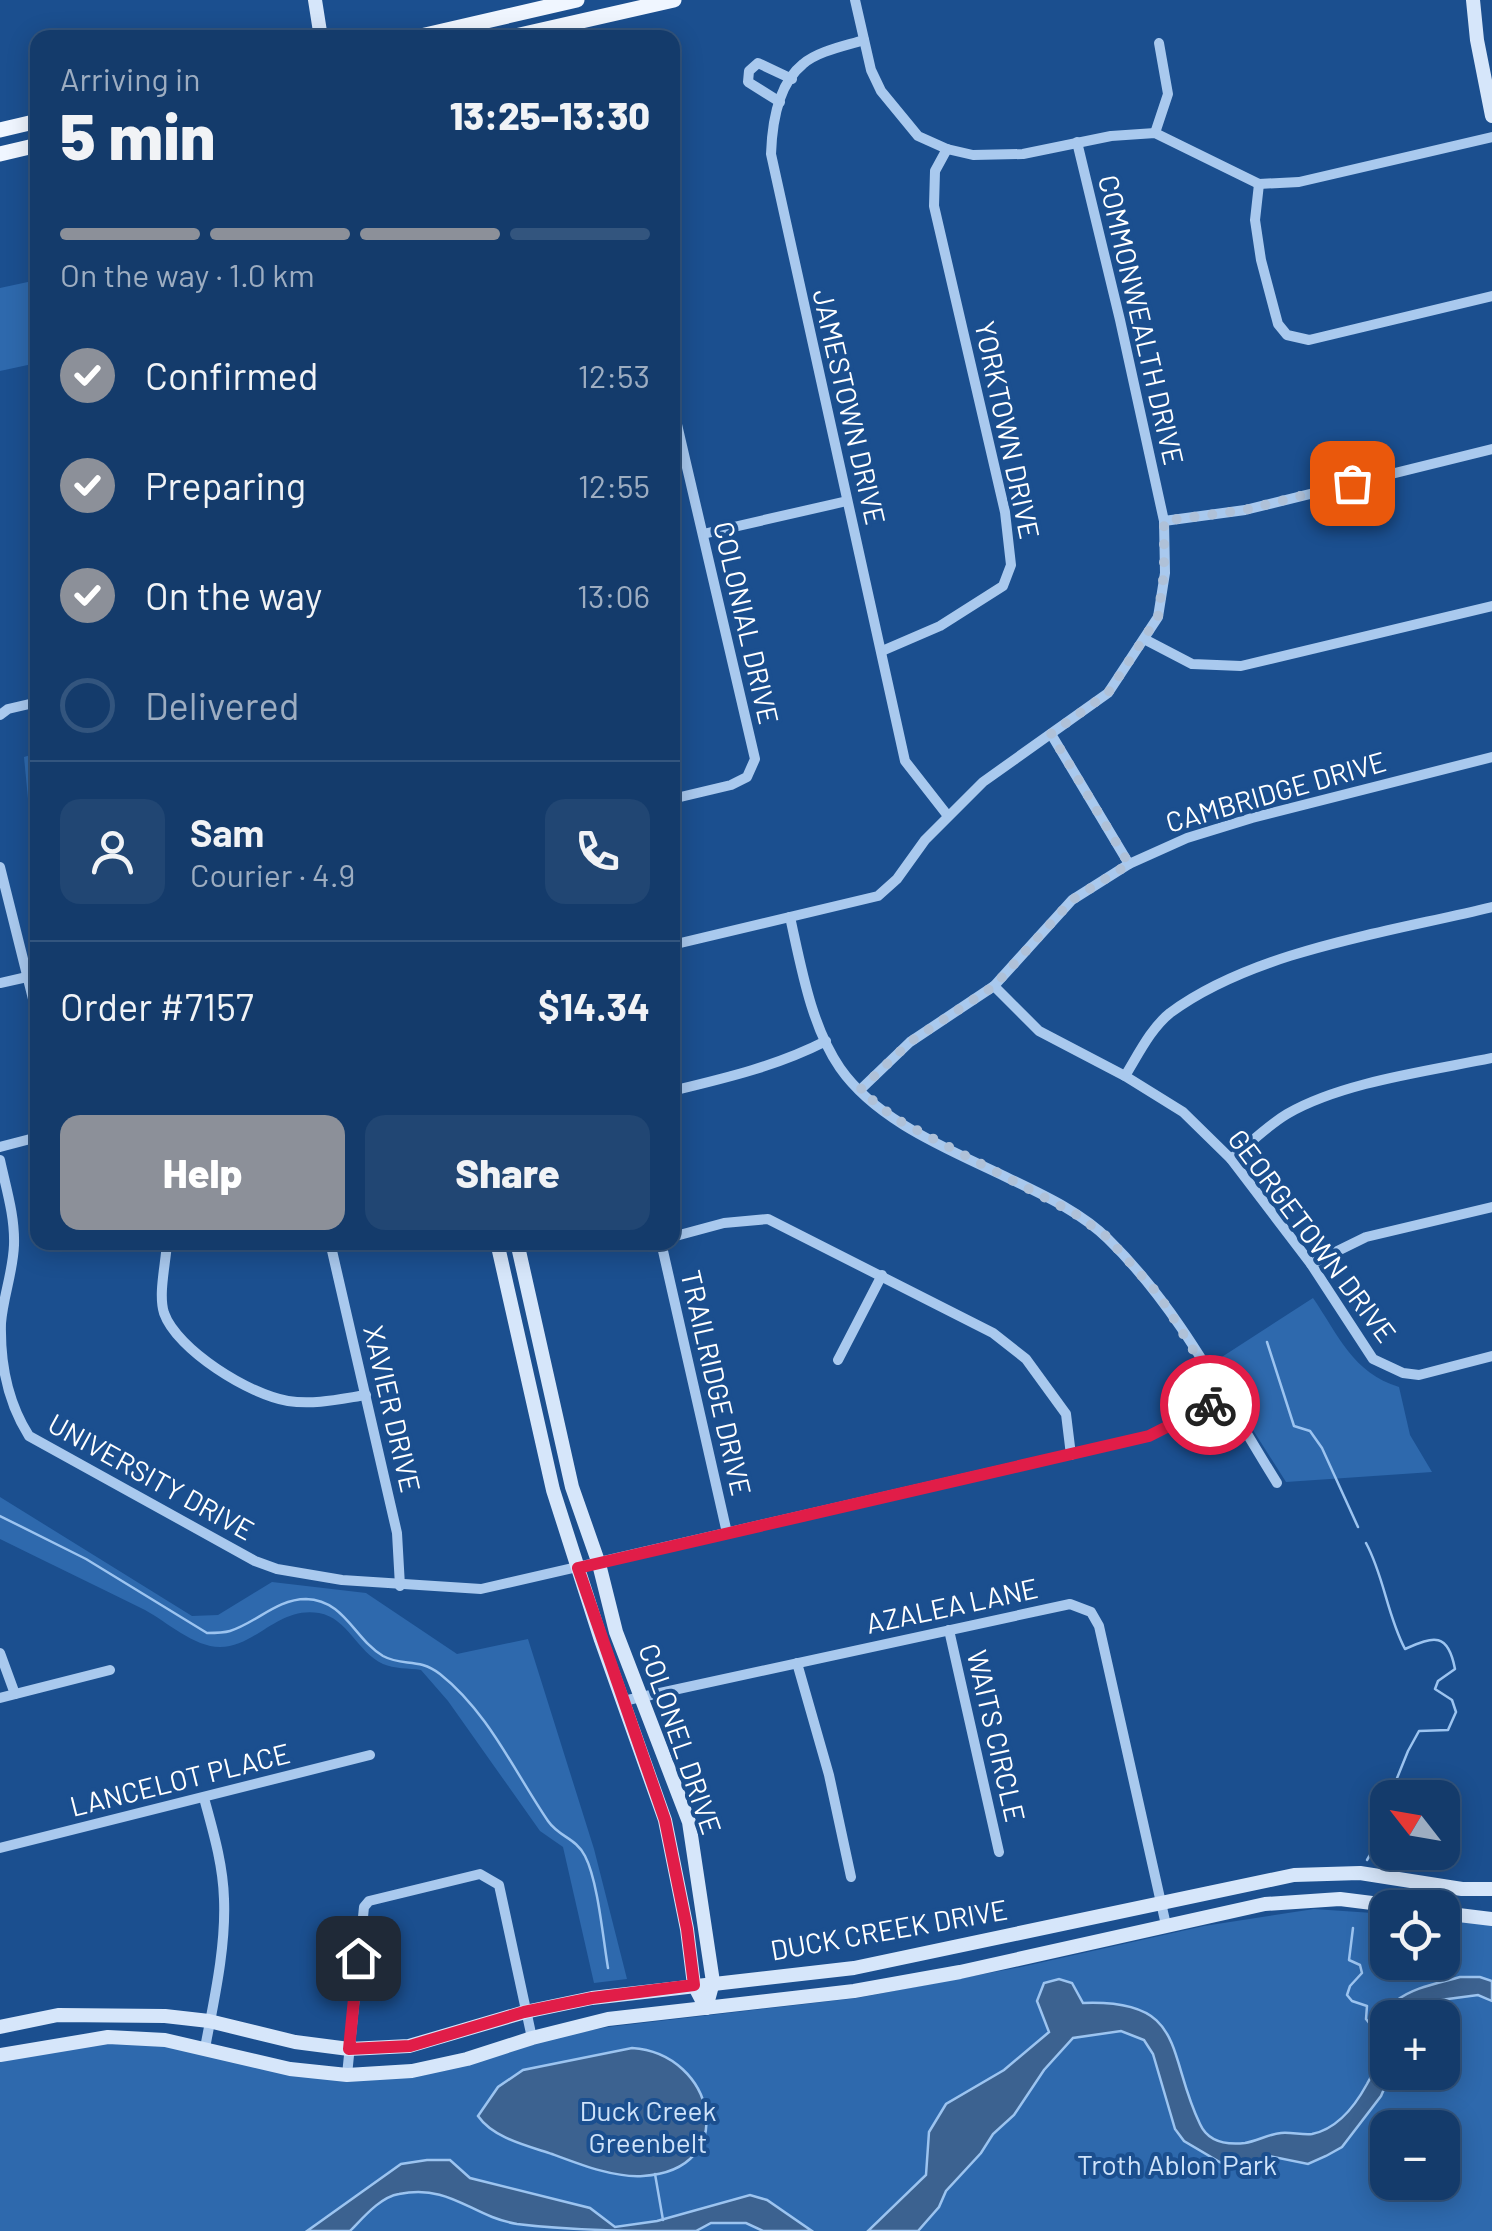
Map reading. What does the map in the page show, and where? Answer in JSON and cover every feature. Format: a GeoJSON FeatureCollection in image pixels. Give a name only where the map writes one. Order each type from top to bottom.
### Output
{"type":"FeatureCollection","features":[{"type":"Feature","properties":{"kind":"main road"},"geometry":{"type":"LineString","coordinates":[[315,0],[320,30]]}},
{"type":"Feature","properties":{"kind":"main road"},"geometry":{"type":"LineString","coordinates":[[471,30],[576,0]]}},
{"type":"Feature","properties":{"kind":"main road"},"geometry":{"type":"LineString","coordinates":[[535,30],[616,6],[674,0]]}},
{"type":"Feature","properties":{"kind":"main road"},"geometry":{"type":"LineString","coordinates":[[1474,0],[1477,40],[1492,116]]}},
{"type":"Feature","properties":{"kind":"main road"},"geometry":{"type":"LineString","coordinates":[[0,130],[30,123]]}},
{"type":"Feature","properties":{"kind":"main road"},"geometry":{"type":"LineString","coordinates":[[0,154],[30,148]]}},
{"type":"Feature","properties":{"kind":"main road","name":"COLONEL DRIVE"},"geometry":{"type":"LineString","coordinates":[[499,1250],[542,1447],[578,1568],[670,1837],[694,1985],[706,2008]]}},
{"type":"Feature","properties":{"kind":"main road","name":"COLONEL DRIVE"},"geometry":{"type":"LineString","coordinates":[[519,1250],[572,1487],[599,1564],[616,1632],[688,1822],[713,1982],[706,2008]]}},
{"type":"Feature","properties":{"kind":"main road","name":"DUCK CREEK DRIVE"},"geometry":{"type":"LineString","coordinates":[[0,2028],[58,2015],[104,2013],[209,2021],[296,2042],[349,2049],[410,2046],[524,2012],[592,1998],[854,1968],[1294,1876],[1336,1872],[1387,1875],[1462,1889],[1492,1888]]}},
{"type":"Feature","properties":{"kind":"main road","name":"DUCK CREEK DRIVE"},"geometry":{"type":"LineString","coordinates":[[0,2055],[108,2037],[165,2040],[290,2069],[347,2074],[412,2071],[608,2019],[854,1991],[960,1972],[1265,1904],[1340,1899],[1370,1903]]}},
{"type":"Feature","properties":{"kind":"main road"},"geometry":{"type":"LineString","coordinates":[[1460,1915],[1492,1918]]}},
{"type":"Feature","properties":{"kind":"street"},"geometry":{"type":"LineString","coordinates":[[855,0],[870,70],[881,91],[918,136],[972,155],[1023,154],[1076,142],[1155,133],[1260,184],[1299,182],[1492,137]]}},
{"type":"Feature","properties":{"kind":"street","name":"JAMESTOWN DRIVE"},"geometry":{"type":"LineString","coordinates":[[864,40],[803,64],[780,102],[772,126],[771,154],[905,762],[948,816]]}},
{"type":"Feature","properties":{"kind":"street"},"geometry":{"type":"LineString","coordinates":[[1155,133],[1168,94],[1159,44]]}},
{"type":"Feature","properties":{"kind":"street"},"geometry":{"type":"LineString","coordinates":[[780,102],[748,82],[749,71],[758,62],[792,79]]}},
{"type":"Feature","properties":{"kind":"street","name":"COMMONWEALTH DRIVE"},"geometry":{"type":"LineString","coordinates":[[680,944],[878,896],[897,880],[925,840],[984,782],[1108,693],[1158,617],[1164,573],[1164,521],[1076,142]]}},
{"type":"Feature","properties":{"kind":"street","name":"YORKTOWN DRIVE"},"geometry":{"type":"LineString","coordinates":[[882,651],[940,626],[1003,586],[1010,565],[1005,512],[934,206],[934,172],[947,149]]}},
{"type":"Feature","properties":{"kind":"street"},"geometry":{"type":"LineString","coordinates":[[1260,184],[1255,220],[1261,260],[1278,324],[1288,335],[1309,340],[1492,296]]}},
{"type":"Feature","properties":{"kind":"street","name":"COLONIAL DRIVE"},"geometry":{"type":"LineString","coordinates":[[680,436],[755,759],[746,777],[731,785],[680,797]]}},
{"type":"Feature","properties":{"kind":"street"},"geometry":{"type":"LineString","coordinates":[[1164,521],[1245,510],[1492,449]]}},
{"type":"Feature","properties":{"kind":"street"},"geometry":{"type":"LineString","coordinates":[[703,534],[848,501]]}},
{"type":"Feature","properties":{"kind":"street"},"geometry":{"type":"LineString","coordinates":[[1146,640],[1192,664],[1241,666],[1492,606]]}},
{"type":"Feature","properties":{"kind":"street"},"geometry":{"type":"LineString","coordinates":[[0,714],[30,704]]}},
{"type":"Feature","properties":{"kind":"street"},"geometry":{"type":"LineString","coordinates":[[1051,734],[1129,864]]}},
{"type":"Feature","properties":{"kind":"street","name":"CAMBRIDGE DRIVE"},"geometry":{"type":"LineString","coordinates":[[860,1090],[910,1042],[994,986],[1072,900],[1129,864],[1187,838],[1252,818],[1492,757]]}},
{"type":"Feature","properties":{"kind":"street"},"geometry":{"type":"LineString","coordinates":[[0,866],[30,986]]}},
{"type":"Feature","properties":{"kind":"street"},"geometry":{"type":"LineString","coordinates":[[1125,1076],[1170,1013],[1233,977],[1330,945],[1492,907]]}},
{"type":"Feature","properties":{"kind":"street"},"geometry":{"type":"LineString","coordinates":[[790,917],[803,977],[840,1068],[896,1119],[1074,1213],[1106,1236],[1159,1295],[1277,1483]]}},
{"type":"Feature","properties":{"kind":"street"},"geometry":{"type":"LineString","coordinates":[[0,983],[28,977]]}},
{"type":"Feature","properties":{"kind":"street","name":"GEORGETOWN DRIVE"},"geometry":{"type":"LineString","coordinates":[[994,986],[1039,1031],[1125,1076],[1182,1112],[1231,1159],[1311,1264],[1373,1359],[1402,1373],[1419,1374],[1492,1356]]}},
{"type":"Feature","properties":{"kind":"street"},"geometry":{"type":"LineString","coordinates":[[680,1089],[760,1070],[826,1041]]}},
{"type":"Feature","properties":{"kind":"street"},"geometry":{"type":"LineString","coordinates":[[1231,1159],[1284,1116],[1310,1103],[1385,1080],[1492,1058]]}},
{"type":"Feature","properties":{"kind":"street"},"geometry":{"type":"LineString","coordinates":[[0,1147],[30,1139]]}},
{"type":"Feature","properties":{"kind":"street","name":"UNIVERSITY DRIVE"},"geometry":{"type":"LineString","coordinates":[[0,1160],[14,1222],[14,1249],[0,1322],[1,1343],[6,1385],[19,1420],[30,1436],[255,1561],[277,1569],[400,1586],[481,1589],[1149,1436],[1223,1398]]}},
{"type":"Feature","properties":{"kind":"street"},"geometry":{"type":"LineString","coordinates":[[1311,1264],[1366,1238],[1492,1206]]}},
{"type":"Feature","properties":{"kind":"street"},"geometry":{"type":"LineString","coordinates":[[680,1236],[724,1223],[768,1219],[993,1333],[1026,1358],[1066,1414],[1071,1456]]}},
{"type":"Feature","properties":{"kind":"street"},"geometry":{"type":"LineString","coordinates":[[166,1250],[162,1308],[188,1349],[250,1387],[283,1400],[310,1403],[366,1395]]}},
{"type":"Feature","properties":{"kind":"street","name":"XAVIER DRIVE"},"geometry":{"type":"LineString","coordinates":[[332,1250],[397,1533],[400,1586]]}},
{"type":"Feature","properties":{"kind":"street","name":"TRAILRIDGE DRIVE"},"geometry":{"type":"LineString","coordinates":[[663,1250],[727,1533]]}},
{"type":"Feature","properties":{"kind":"street"},"geometry":{"type":"LineString","coordinates":[[838,1360],[882,1275]]}},
{"type":"Feature","properties":{"kind":"street","name":"AZALEA LANE"},"geometry":{"type":"LineString","coordinates":[[623,1701],[1070,1604],[1092,1612],[1099,1626],[1166,1925]]}},
{"type":"Feature","properties":{"kind":"street","name":"WAITS CIRCLE"},"geometry":{"type":"LineString","coordinates":[[949,1630],[999,1852]]}},
{"type":"Feature","properties":{"kind":"street"},"geometry":{"type":"LineString","coordinates":[[0,1653],[15,1694]]}},
{"type":"Feature","properties":{"kind":"street"},"geometry":{"type":"LineString","coordinates":[[797,1663],[829,1775],[850,1877]]}},
{"type":"Feature","properties":{"kind":"street"},"geometry":{"type":"LineString","coordinates":[[0,1698],[110,1670]]}},
{"type":"Feature","properties":{"kind":"street","name":"LANCELOT PLACE"},"geometry":{"type":"LineString","coordinates":[[0,1848],[370,1754]]}},
{"type":"Feature","properties":{"kind":"street"},"geometry":{"type":"LineString","coordinates":[[204,1798],[220,1858],[224,1897],[223,1931],[204,2048]]}},
{"type":"Feature","properties":{"kind":"street"},"geometry":{"type":"LineString","coordinates":[[347,2074],[364,1907],[370,1901],[480,1874],[498,1885],[532,2038]]}},
{"type":"Feature","properties":{"kind":"green space"},"geometry":{"type":"Polygon","coordinates":[[[30,282],[30,365],[0,371],[0,288],[30,282]]]}},
{"type":"Feature","properties":{"kind":"green space"},"geometry":{"type":"Polygon","coordinates":[[[30,755],[30,820],[24,757],[30,755]]]}},
{"type":"Feature","properties":{"kind":"green space"},"geometry":{"type":"Polygon","coordinates":[[[1313,1298],[1358,1363],[1399,1387],[1410,1435],[1432,1472],[1286,1482],[1211,1364],[1313,1298]]]}},
{"type":"Feature","properties":{"kind":"green space"},"geometry":{"type":"Polygon","coordinates":[[[0,1497],[192,1616],[218,1615],[272,1582],[366,1593],[457,1654],[528,1639],[594,1849],[627,1979],[594,1983],[563,1847],[540,1831],[448,1701],[421,1670],[397,1668],[374,1659],[338,1621],[319,1613],[291,1615],[233,1645],[200,1643],[145,1610],[0,1539],[0,1497]]]}},
{"type":"Feature","properties":{"kind":"green space","name":"Duck Creek Greenbelt"},"geometry":{"type":"Polygon","coordinates":[[[1314,1909],[1370,1913],[1370,1980],[1460,1980],[1460,1918],[1492,1919],[1492,2231],[0,2231],[0,2061],[91,2043],[162,2043],[348,2077],[608,2027],[857,1998],[1204,1926],[1314,1909]]]}},
{"type":"Feature","properties":{"kind":"shaded area"},"geometry":{"type":"Polygon","coordinates":[[[1460,1977],[1480,1977],[1492,1981],[1492,2001],[1478,1995],[1398,2000],[1427,1986],[1460,1977]]]}},
{"type":"Feature","properties":{"kind":"shaded area"},"geometry":{"type":"Polygon","coordinates":[[[1059,1979],[1072,1983],[1083,2003],[1117,2004],[1141,2010],[1157,2021],[1176,2054],[1203,2130],[1219,2141],[1238,2143],[1281,2133],[1312,2134],[1337,2122],[1370,2078],[1370,2090],[1384,2090],[1342,2147],[1326,2156],[1308,2164],[1269,2156],[1242,2164],[1223,2164],[1184,2141],[1175,2129],[1153,2054],[1144,2040],[1121,2031],[1073,2038],[1044,2070],[1014,2115],[946,2191],[939,2207],[918,2231],[868,2231],[926,2175],[929,2132],[946,2104],[1004,2070],[1049,2032],[1037,2001],[1044,1983],[1059,1979]]]}},
{"type":"Feature","properties":{"kind":"shaded area"},"geometry":{"type":"Polygon","coordinates":[[[632,2048],[660,2055],[683,2069],[698,2089],[706,2112],[705,2134],[695,2154],[674,2169],[643,2176],[597,2170],[512,2140],[478,2116],[498,2087],[523,2070],[632,2048]]]}},
{"type":"Feature","properties":{"kind":"shaded area"},"geometry":{"type":"Polygon","coordinates":[[[450,2160],[470,2178],[590,2208],[615,2227],[657,2221],[750,2195],[767,2200],[812,2231],[763,2231],[746,2223],[711,2223],[696,2231],[517,2224],[447,2197],[417,2192],[385,2199],[350,2231],[307,2231],[401,2164],[450,2160]]]}},
{"type":"Feature","properties":{"kind":"waterway"},"geometry":{"type":"LineString","coordinates":[[1267,1342],[1294,1426],[1310,1431],[1322,1448],[1358,1527]]}},
{"type":"Feature","properties":{"kind":"waterway"},"geometry":{"type":"LineString","coordinates":[[0,1516],[86,1559],[207,1633],[230,1631],[295,1600],[319,1601],[340,1613],[383,1656],[425,1666],[440,1674],[486,1724],[548,1821],[585,1856],[597,1895],[608,1968]]}},
{"type":"Feature","properties":{"kind":"waterway"},"geometry":{"type":"LineString","coordinates":[[1366,1543],[1405,1649],[1438,1640],[1448,1648],[1455,1669],[1438,1681],[1435,1689],[1452,1700],[1456,1712],[1448,1730],[1419,1731],[1396,1780]]}},
{"type":"Feature","properties":{"kind":"waterway"},"geometry":{"type":"LineString","coordinates":[[1367,1860],[1370,1855]]}},
{"type":"Feature","properties":{"kind":"waterway"},"geometry":{"type":"LineString","coordinates":[[1353,1928],[1349,1960],[1360,1965],[1362,1973],[1347,1995],[1367,2006],[1366,2019],[1370,2024]]}},
{"type":"Feature","properties":{"kind":"waterway"},"geometry":{"type":"LineString","coordinates":[[655,2174],[663,2220]]}},
{"type":"Feature","properties":{"kind":"way so far"},"geometry":{"type":"LineString","coordinates":[[1210,1405],[1223,1398],[1159,1295],[1106,1236],[1074,1213],[896,1119],[860,1090],[910,1042],[994,986],[1072,900],[1129,864],[1051,734],[1108,693],[1146,640],[1158,617],[1164,573],[1164,521],[1245,510],[1352,483]]}},
{"type":"Feature","properties":{"kind":"route"},"geometry":{"type":"LineString","coordinates":[[358,1958],[349,2049],[410,2046],[524,2012],[592,1998],[694,1985],[665,1820],[578,1568],[1149,1436],[1210,1405]]}},
{"type":"Feature","properties":{"kind":"park label","name":"Troth Ablon Park"},"geometry":{"type":"Point","coordinates":[1177,2165]}}]}
